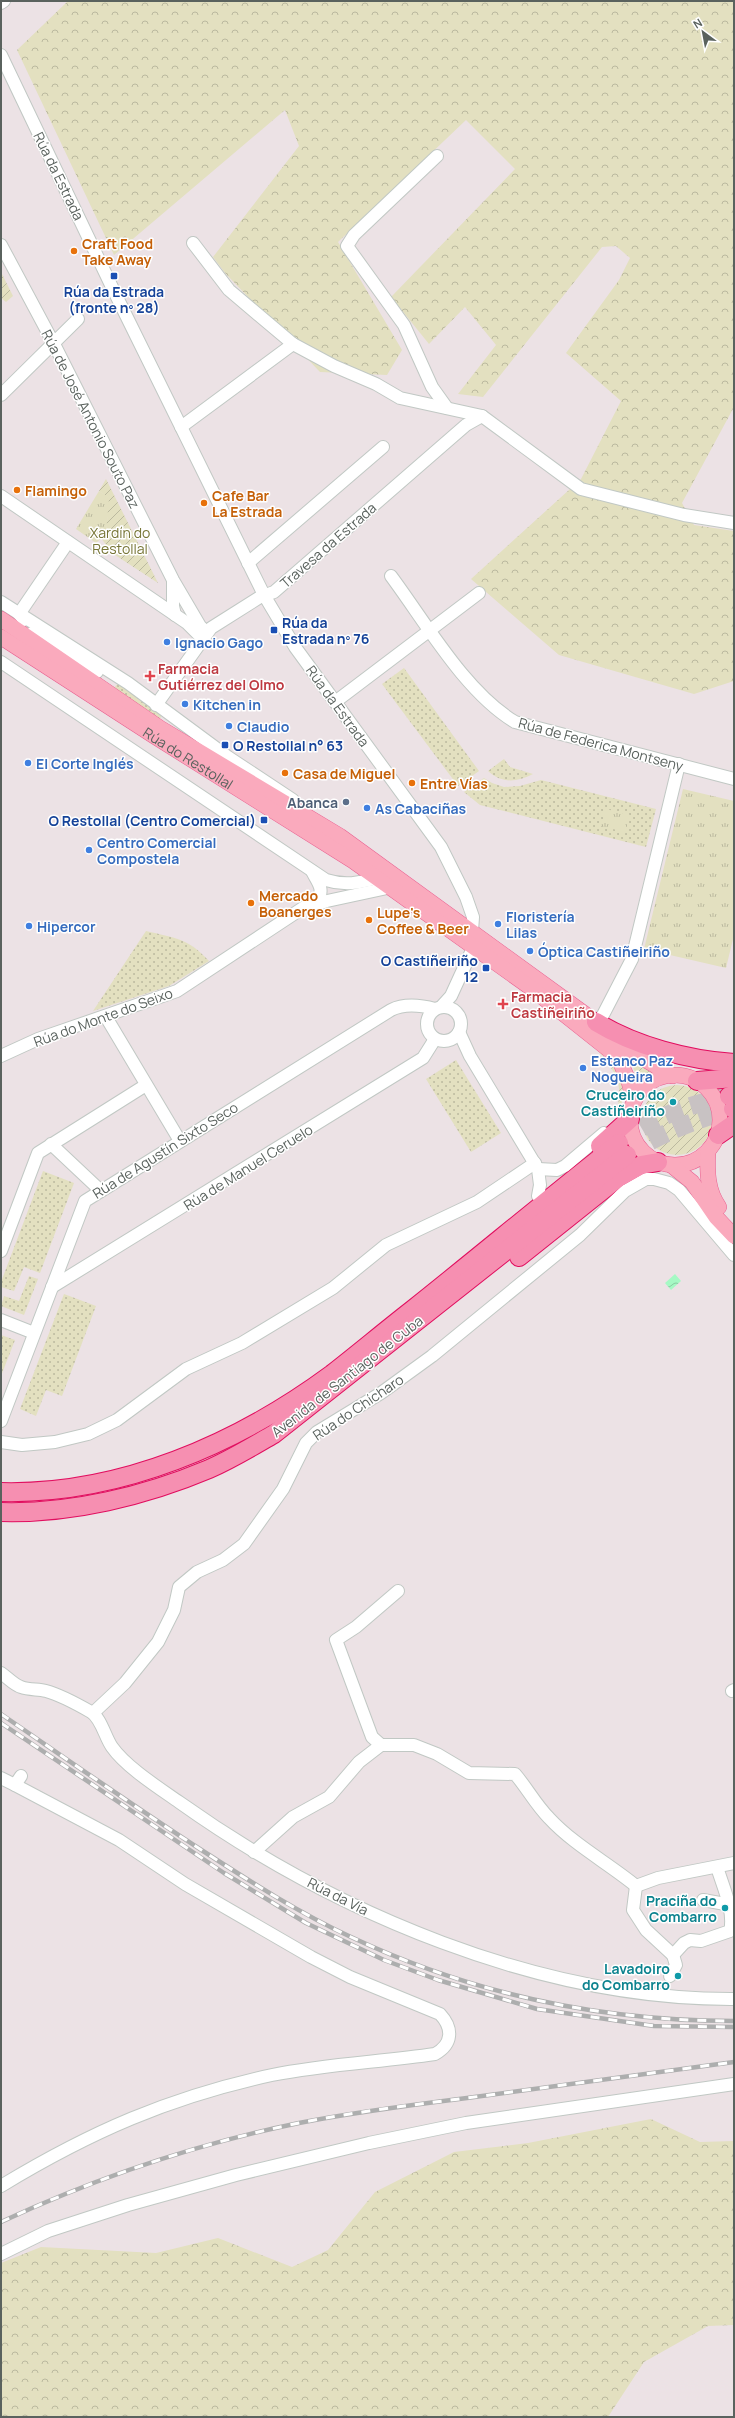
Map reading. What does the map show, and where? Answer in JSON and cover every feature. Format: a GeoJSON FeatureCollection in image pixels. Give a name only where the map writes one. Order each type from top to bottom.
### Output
{"type":"FeatureCollection","features":[{"type":"Feature","properties":{"kind":"highway"},"geometry":{"type":"LineString","coordinates":[[596,1022],[637,1041],[660,1048],[687,1056],[734,1063]]}},
{"type":"Feature","properties":{"kind":"highway"},"geometry":{"type":"LineString","coordinates":[[697,1081],[734,1078]]}},
{"type":"Feature","properties":{"kind":"highway"},"geometry":{"type":"LineString","coordinates":[[718,1135],[733,1106]]}},
{"type":"Feature","properties":{"kind":"highway"},"geometry":{"type":"LineString","coordinates":[[287,1403],[335,1358],[606,1141],[632,1109]]}},
{"type":"Feature","properties":{"kind":"highway","name":"Avenida de Santiago de Cuba"},"geometry":{"type":"LineString","coordinates":[[1,1492],[60,1490],[117,1479],[201,1451],[263,1418],[331,1374],[623,1149],[274,1434],[210,1468],[149,1490],[120,1498],[59,1509],[1,1512]]}},
{"type":"Feature","properties":{"kind":"highway"},"geometry":{"type":"LineString","coordinates":[[274,1434],[357,1385],[618,1178],[641,1165],[664,1163]]}},
{"type":"Feature","properties":{"kind":"main road","name":"Rúa do Restollal"},"geometry":{"type":"LineString","coordinates":[[4,621],[46,652],[160,728],[340,836],[596,1022],[622,1046],[673,1076]]}},
{"type":"Feature","properties":{"kind":"main road","name":"Rúa do Restollal"},"geometry":{"type":"LineString","coordinates":[[1,637],[392,887],[472,948],[536,993],[618,1057],[629,1082],[632,1109]]}},
{"type":"Feature","properties":{"kind":"main road"},"geometry":{"type":"LineString","coordinates":[[664,1163],[687,1164],[708,1151],[718,1135],[720,1125],[719,1108],[712,1093],[697,1081],[673,1076],[660,1078],[650,1083],[632,1109],[633,1137],[642,1151],[664,1163],[692,1182],[716,1217],[734,1236]]}},
{"type":"Feature","properties":{"kind":"main road"},"geometry":{"type":"LineString","coordinates":[[708,1151],[708,1179],[712,1196],[722,1212],[734,1224]]}},
{"type":"Feature","properties":{"kind":"street","name":"Rúa da Estrada"},"geometry":{"type":"LineString","coordinates":[[1,54],[264,595],[295,647],[441,847],[466,897],[473,917],[472,931]]}},
{"type":"Feature","properties":{"kind":"street"},"geometry":{"type":"LineString","coordinates":[[437,156],[354,235],[347,246],[404,325],[432,387],[447,408]]}},
{"type":"Feature","properties":{"kind":"street"},"geometry":{"type":"LineString","coordinates":[[193,243],[229,290],[293,344],[400,398],[432,407],[447,408],[455,412],[482,416],[581,489],[684,515],[734,523]]}},
{"type":"Feature","properties":{"kind":"street","name":"Rúa de José Antonio Souto Paz"},"geometry":{"type":"LineString","coordinates":[[1,245],[54,344],[172,580],[205,636]]}},
{"type":"Feature","properties":{"kind":"street"},"geometry":{"type":"LineString","coordinates":[[1,395],[78,319]]}},
{"type":"Feature","properties":{"kind":"street"},"geometry":{"type":"LineString","coordinates":[[181,427],[293,344]]}},
{"type":"Feature","properties":{"kind":"street","name":"Travesa da Estrada"},"geometry":{"type":"LineString","coordinates":[[156,705],[205,636],[226,618],[264,595],[274,592],[466,425],[482,416]]}},
{"type":"Feature","properties":{"kind":"street"},"geometry":{"type":"LineString","coordinates":[[248,563],[383,447]]}},
{"type":"Feature","properties":{"kind":"street"},"geometry":{"type":"LineString","coordinates":[[1,496],[205,636]]}},
{"type":"Feature","properties":{"kind":"street"},"geometry":{"type":"LineString","coordinates":[[19,614],[68,542]]}},
{"type":"Feature","properties":{"kind":"street","name":"Rúa de Federica Montseny"},"geometry":{"type":"LineString","coordinates":[[391,576],[468,681],[488,703],[515,722],[734,779]]}},
{"type":"Feature","properties":{"kind":"street"},"geometry":{"type":"LineString","coordinates":[[172,580],[175,616]]}},
{"type":"Feature","properties":{"kind":"street"},"geometry":{"type":"LineString","coordinates":[[151,600],[164,599],[173,593]]}},
{"type":"Feature","properties":{"kind":"street"},"geometry":{"type":"LineString","coordinates":[[335,702],[479,593]]}},
{"type":"Feature","properties":{"kind":"street","name":"Rúa do Restollal"},"geometry":{"type":"LineString","coordinates":[[1,602],[128,683],[228,757],[312,812],[340,836]]}},
{"type":"Feature","properties":{"kind":"street","name":"Rúa do Restollal"},"geometry":{"type":"LineString","coordinates":[[19,614],[46,652]]}},
{"type":"Feature","properties":{"kind":"street","name":"Rúa do Restollal"},"geometry":{"type":"LineString","coordinates":[[4,621],[34,634],[115,683]]}},
{"type":"Feature","properties":{"kind":"street","name":"Rúa do Restollal"},"geometry":{"type":"LineString","coordinates":[[1,662],[195,790],[326,880],[339,884],[357,884],[377,878]]}},
{"type":"Feature","properties":{"kind":"street"},"geometry":{"type":"LineString","coordinates":[[596,1022],[603,1015],[632,958],[679,764]]}},
{"type":"Feature","properties":{"kind":"street","name":"Rúa do Monte do Seixo"},"geometry":{"type":"LineString","coordinates":[[1,1056],[38,1040],[177,991],[283,922],[321,895],[321,887],[311,870]]}},
{"type":"Feature","properties":{"kind":"street","name":"Rúa do Monte do Seixo"},"geometry":{"type":"LineString","coordinates":[[283,922],[327,901],[392,887]]}},
{"type":"Feature","properties":{"kind":"street"},"geometry":{"type":"LineString","coordinates":[[470,1056],[448,1041],[435,1039],[427,1030],[426,1022],[430,1014],[451,996],[472,948]]}},
{"type":"Feature","properties":{"kind":"street"},"geometry":{"type":"LineString","coordinates":[[451,996],[454,1010],[461,1021],[459,1032],[470,1056],[537,1166],[540,1184],[538,1196]]}},
{"type":"Feature","properties":{"kind":"street","name":"Rúa de Agustín Sixto Seco"},"geometry":{"type":"LineString","coordinates":[[1,1421],[85,1201],[391,1010],[418,1005],[438,1008]]}},
{"type":"Feature","properties":{"kind":"street"},"geometry":{"type":"LineString","coordinates":[[407,1006],[414,1010],[426,1022]]}},
{"type":"Feature","properties":{"kind":"street"},"geometry":{"type":"LineString","coordinates":[[438,1008],[454,1010]]}},
{"type":"Feature","properties":{"kind":"street"},"geometry":{"type":"LineString","coordinates":[[106,1017],[180,1141]]}},
{"type":"Feature","properties":{"kind":"street"},"geometry":{"type":"LineString","coordinates":[[448,1041],[459,1032]]}},
{"type":"Feature","properties":{"kind":"street","name":"Rúa de Manuel Ceruelo"},"geometry":{"type":"LineString","coordinates":[[52,1287],[423,1058],[435,1039]]}},
{"type":"Feature","properties":{"kind":"street"},"geometry":{"type":"LineString","coordinates":[[660,1048],[675,1046],[734,1057]]}},
{"type":"Feature","properties":{"kind":"street"},"geometry":{"type":"LineString","coordinates":[[1,1250],[38,1153],[146,1085]]}},
{"type":"Feature","properties":{"kind":"street"},"geometry":{"type":"LineString","coordinates":[[1,1442],[22,1445],[56,1442],[88,1434],[117,1420],[186,1369],[242,1343],[332,1288],[386,1245],[477,1202],[537,1166],[557,1170],[565,1166],[632,1109]]}},
{"type":"Feature","properties":{"kind":"street"},"geometry":{"type":"LineString","coordinates":[[51,1144],[101,1191]]}},
{"type":"Feature","properties":{"kind":"street","name":"Rúa do Chícharo"},"geometry":{"type":"LineString","coordinates":[[93,1713],[125,1683],[158,1642],[174,1610],[179,1587],[197,1572],[223,1560],[244,1544],[283,1489],[306,1444],[317,1432],[381,1393],[432,1356],[580,1235],[625,1191],[646,1179],[654,1179],[669,1183],[679,1190],[734,1255]]}},
{"type":"Feature","properties":{"kind":"street"},"geometry":{"type":"LineString","coordinates":[[1,1320],[34,1333]]}},
{"type":"Feature","properties":{"kind":"street"},"geometry":{"type":"LineString","coordinates":[[381,1745],[372,1737],[336,1640],[356,1627],[398,1591]]}},
{"type":"Feature","properties":{"kind":"street"},"geometry":{"type":"LineString","coordinates":[[1,1673],[21,1687],[61,1696],[68,1707],[93,1713]]}},
{"type":"Feature","properties":{"kind":"street","name":"Rúa da Vía"},"geometry":{"type":"LineString","coordinates":[[93,1713],[112,1748],[135,1769],[179,1803],[254,1852],[342,1901],[431,1940],[527,1970],[600,1986],[706,1999],[734,1999]]}},
{"type":"Feature","properties":{"kind":"street"},"geometry":{"type":"LineString","coordinates":[[254,1852],[293,1818],[329,1797],[359,1762],[381,1745],[414,1745],[437,1754],[469,1773],[515,1774],[530,1791],[548,1817],[595,1856],[612,1866],[636,1886]]}},
{"type":"Feature","properties":{"kind":"street"},"geometry":{"type":"LineString","coordinates":[[1,1778],[18,1781],[119,1840],[185,1884],[311,1957],[350,1977],[440,2014],[447,2022],[449,2039],[447,2044],[435,2054],[328,2066],[272,2075],[176,2100],[110,2126],[58,2152],[1,2186]]}},
{"type":"Feature","properties":{"kind":"street"},"geometry":{"type":"LineString","coordinates":[[636,1886],[658,1878],[734,1863]]}},
{"type":"Feature","properties":{"kind":"street"},"geometry":{"type":"LineString","coordinates":[[672,1955],[684,1943],[690,1940],[701,1941],[730,1931],[734,1923],[733,1904],[717,1867]]}},
{"type":"Feature","properties":{"kind":"street"},"geometry":{"type":"LineString","coordinates":[[636,1886],[633,1910],[646,1930],[672,1955],[676,1965],[670,1976]]}},
{"type":"Feature","properties":{"kind":"street"},"geometry":{"type":"LineString","coordinates":[[703,1900],[733,1904]]}},
{"type":"Feature","properties":{"kind":"street"},"geometry":{"type":"LineString","coordinates":[[1,2254],[48,2231],[121,2207],[243,2174],[369,2143],[460,2124],[734,2084]]}},
{"type":"Feature","properties":{"kind":"green space"},"geometry":{"type":"Polygon","coordinates":[[[68,1],[734,1],[734,407],[682,503],[694,525],[734,531],[734,681],[694,694],[559,655],[471,579],[581,479],[621,401],[566,353],[619,280],[630,258],[616,246],[602,247],[483,397],[458,394],[496,345],[465,307],[429,344],[391,297],[515,169],[466,120],[338,242],[402,350],[387,375],[320,372],[225,273],[213,257],[299,146],[285,110],[114,255],[17,50],[68,1]]]}},
{"type":"Feature","properties":{"kind":"green space"},"geometry":{"type":"Polygon","coordinates":[[[1,272],[13,296],[6,302],[1,298],[1,272]]]}},
{"type":"Feature","properties":{"kind":"green space","name":"Xardín do Restollal"},"geometry":{"type":"Polygon","coordinates":[[[106,479],[158,583],[112,553],[101,538],[106,534],[109,498],[99,491],[106,479]]]}},
{"type":"Feature","properties":{"kind":"green space"},"geometry":{"type":"Polygon","coordinates":[[[99,491],[110,498],[106,534],[96,543],[76,529],[99,491]]]}},
{"type":"Feature","properties":{"kind":"green space"},"geometry":{"type":"Polygon","coordinates":[[[404,668],[479,771],[458,786],[382,684],[404,668]]]}},
{"type":"Feature","properties":{"kind":"green space"},"geometry":{"type":"Polygon","coordinates":[[[119,682],[130,692],[162,714],[160,719],[114,688],[119,682]]]}},
{"type":"Feature","properties":{"kind":"green space"},"geometry":{"type":"Polygon","coordinates":[[[504,759],[510,767],[533,774],[521,779],[504,780],[488,771],[504,759]]]}},
{"type":"Feature","properties":{"kind":"green space"},"geometry":{"type":"Polygon","coordinates":[[[484,778],[492,783],[504,787],[520,786],[541,780],[656,809],[646,847],[480,805],[464,792],[484,778]]]}},
{"type":"Feature","properties":{"kind":"green space"},"geometry":{"type":"Polygon","coordinates":[[[683,789],[734,801],[734,935],[726,968],[644,949],[683,789]]]}},
{"type":"Feature","properties":{"kind":"green space"},"geometry":{"type":"Polygon","coordinates":[[[606,809],[630,815],[625,832],[601,826],[606,809]]]}},
{"type":"Feature","properties":{"kind":"green space"},"geometry":{"type":"Polygon","coordinates":[[[146,931],[187,943],[209,961],[169,986],[93,1011],[146,931]]]}},
{"type":"Feature","properties":{"kind":"green space"},"geometry":{"type":"Polygon","coordinates":[[[598,1051],[606,1058],[618,1073],[621,1082],[623,1099],[615,1118],[619,1097],[618,1082],[611,1067],[598,1051]]]}},
{"type":"Feature","properties":{"kind":"green space"},"geometry":{"type":"Polygon","coordinates":[[[627,1053],[653,1071],[639,1081],[627,1053]]]}},
{"type":"Feature","properties":{"kind":"green space"},"geometry":{"type":"Polygon","coordinates":[[[456,1060],[501,1133],[471,1152],[426,1079],[456,1060]]]}},
{"type":"Feature","properties":{"kind":"green space"},"geometry":{"type":"Polygon","coordinates":[[[677,1085],[690,1088],[702,1095],[709,1107],[712,1120],[709,1133],[702,1145],[690,1152],[677,1155],[664,1152],[652,1145],[645,1133],[642,1120],[645,1107],[652,1095],[664,1088],[677,1085]]]}},
{"type":"Feature","properties":{"kind":"green space"},"geometry":{"type":"Polygon","coordinates":[[[43,1171],[74,1183],[40,1273],[24,1267],[14,1291],[1,1287],[1,1282],[43,1171]]]}},
{"type":"Feature","properties":{"kind":"green space"},"geometry":{"type":"Polygon","coordinates":[[[29,1276],[38,1279],[24,1315],[1,1306],[4,1296],[19,1301],[29,1276]]]}},
{"type":"Feature","properties":{"kind":"green space"},"geometry":{"type":"Polygon","coordinates":[[[64,1294],[96,1306],[62,1396],[46,1390],[36,1416],[20,1409],[64,1294]]]}},
{"type":"Feature","properties":{"kind":"green space"},"geometry":{"type":"Polygon","coordinates":[[[1,1335],[15,1340],[1,1376],[1,1335]]]}},
{"type":"Feature","properties":{"kind":"green space"},"geometry":{"type":"Polygon","coordinates":[[[651,2119],[700,2142],[734,2141],[734,2325],[708,2326],[644,2362],[608,2417],[1,2417],[1,2263],[41,2247],[156,2253],[218,2238],[292,2267],[328,2250],[375,2192],[454,2152],[528,2143],[651,2119]]]}},
{"type":"Feature","properties":{"kind":"water"},"geometry":{"type":"Polygon","coordinates":[[[675,1274],[681,1281],[671,1290],[665,1283],[675,1274]]]}},
{"type":"Feature","properties":{"kind":"tunnel"},"geometry":{"type":"LineString","coordinates":[[619,1143],[645,1126],[671,1113],[699,1103],[729,1096]]}},
{"type":"Feature","properties":{"kind":"tunnel"},"geometry":{"type":"LineString","coordinates":[[627,1155],[678,1128],[733,1109]]}},
{"type":"Feature","properties":{"kind":"railway"},"geometry":{"type":"LineString","coordinates":[[1,1714],[152,1818],[257,1886],[332,1928],[397,1957],[490,1989],[538,2000],[635,2016],[684,2020],[734,2021]]}},
{"type":"Feature","properties":{"kind":"railway"},"geometry":{"type":"LineString","coordinates":[[1,1723],[224,1873],[306,1923],[384,1960],[438,1980],[537,2009],[654,2026],[734,2027]]}},
{"type":"Feature","properties":{"kind":"railway"},"geometry":{"type":"LineString","coordinates":[[1,2222],[73,2191],[147,2164],[184,2152],[261,2131],[341,2115],[734,2062]]}},
{"type":"Feature","properties":{"kind":"place","name":"Craft Food Take Away"},"geometry":{"type":"Point","coordinates":[74,251]}},
{"type":"Feature","properties":{"kind":"place","name":"Rúa da Estrada (fronte nº 28)"},"geometry":{"type":"Point","coordinates":[114,276]}},
{"type":"Feature","properties":{"kind":"place","name":"Flamingo"},"geometry":{"type":"Point","coordinates":[17,490]}},
{"type":"Feature","properties":{"kind":"place","name":"Cafe Bar La Estrada"},"geometry":{"type":"Point","coordinates":[204,503]}},
{"type":"Feature","properties":{"kind":"place","name":"Rúa da Estrada nº 76"},"geometry":{"type":"Point","coordinates":[274,630]}},
{"type":"Feature","properties":{"kind":"place","name":"Ignacio Gago"},"geometry":{"type":"Point","coordinates":[167,642]}},
{"type":"Feature","properties":{"kind":"place","name":"Farmacia Gutiérrez del Olmo"},"geometry":{"type":"Point","coordinates":[150,676]}},
{"type":"Feature","properties":{"kind":"place","name":"Kitchen in"},"geometry":{"type":"Point","coordinates":[185,704]}},
{"type":"Feature","properties":{"kind":"place","name":"Claudio"},"geometry":{"type":"Point","coordinates":[229,726]}},
{"type":"Feature","properties":{"kind":"place","name":"O Restollal n° 63"},"geometry":{"type":"Point","coordinates":[225,745]}},
{"type":"Feature","properties":{"kind":"place","name":"El Corte Inglés"},"geometry":{"type":"Point","coordinates":[28,763]}},
{"type":"Feature","properties":{"kind":"place","name":"Casa de Miguel"},"geometry":{"type":"Point","coordinates":[285,773]}},
{"type":"Feature","properties":{"kind":"place","name":"Entre Vías"},"geometry":{"type":"Point","coordinates":[412,783]}},
{"type":"Feature","properties":{"kind":"place","name":"Abanca"},"geometry":{"type":"Point","coordinates":[346,802]}},
{"type":"Feature","properties":{"kind":"place","name":"As Cabaciñas"},"geometry":{"type":"Point","coordinates":[367,808]}},
{"type":"Feature","properties":{"kind":"place","name":"O Restollal (Centro Comercial)"},"geometry":{"type":"Point","coordinates":[264,820]}},
{"type":"Feature","properties":{"kind":"place","name":"Centro Comercial Compostela"},"geometry":{"type":"Point","coordinates":[89,850]}},
{"type":"Feature","properties":{"kind":"place","name":"Mercado Boanerges"},"geometry":{"type":"Point","coordinates":[251,903]}},
{"type":"Feature","properties":{"kind":"place","name":"Lupe's Coffee & Beer"},"geometry":{"type":"Point","coordinates":[369,920]}},
{"type":"Feature","properties":{"kind":"place","name":"Floristería Lilas"},"geometry":{"type":"Point","coordinates":[498,924]}},
{"type":"Feature","properties":{"kind":"place","name":"Hipercor"},"geometry":{"type":"Point","coordinates":[29,926]}},
{"type":"Feature","properties":{"kind":"place","name":"Óptica Castiñeiriño"},"geometry":{"type":"Point","coordinates":[530,951]}},
{"type":"Feature","properties":{"kind":"place","name":"O Castiñeiriño 12"},"geometry":{"type":"Point","coordinates":[486,968]}},
{"type":"Feature","properties":{"kind":"place","name":"Farmacia Castiñeiriño"},"geometry":{"type":"Point","coordinates":[503,1004]}},
{"type":"Feature","properties":{"kind":"place","name":"Estanco Paz Nogueira"},"geometry":{"type":"Point","coordinates":[583,1068]}},
{"type":"Feature","properties":{"kind":"place","name":"Cruceiro do Castiñeiriño"},"geometry":{"type":"Point","coordinates":[673,1102]}},
{"type":"Feature","properties":{"kind":"place","name":"Praciña do Combarro"},"geometry":{"type":"Point","coordinates":[725,1908]}},
{"type":"Feature","properties":{"kind":"place","name":"Lavadoiro do Combarro"},"geometry":{"type":"Point","coordinates":[678,1976]}}]}
